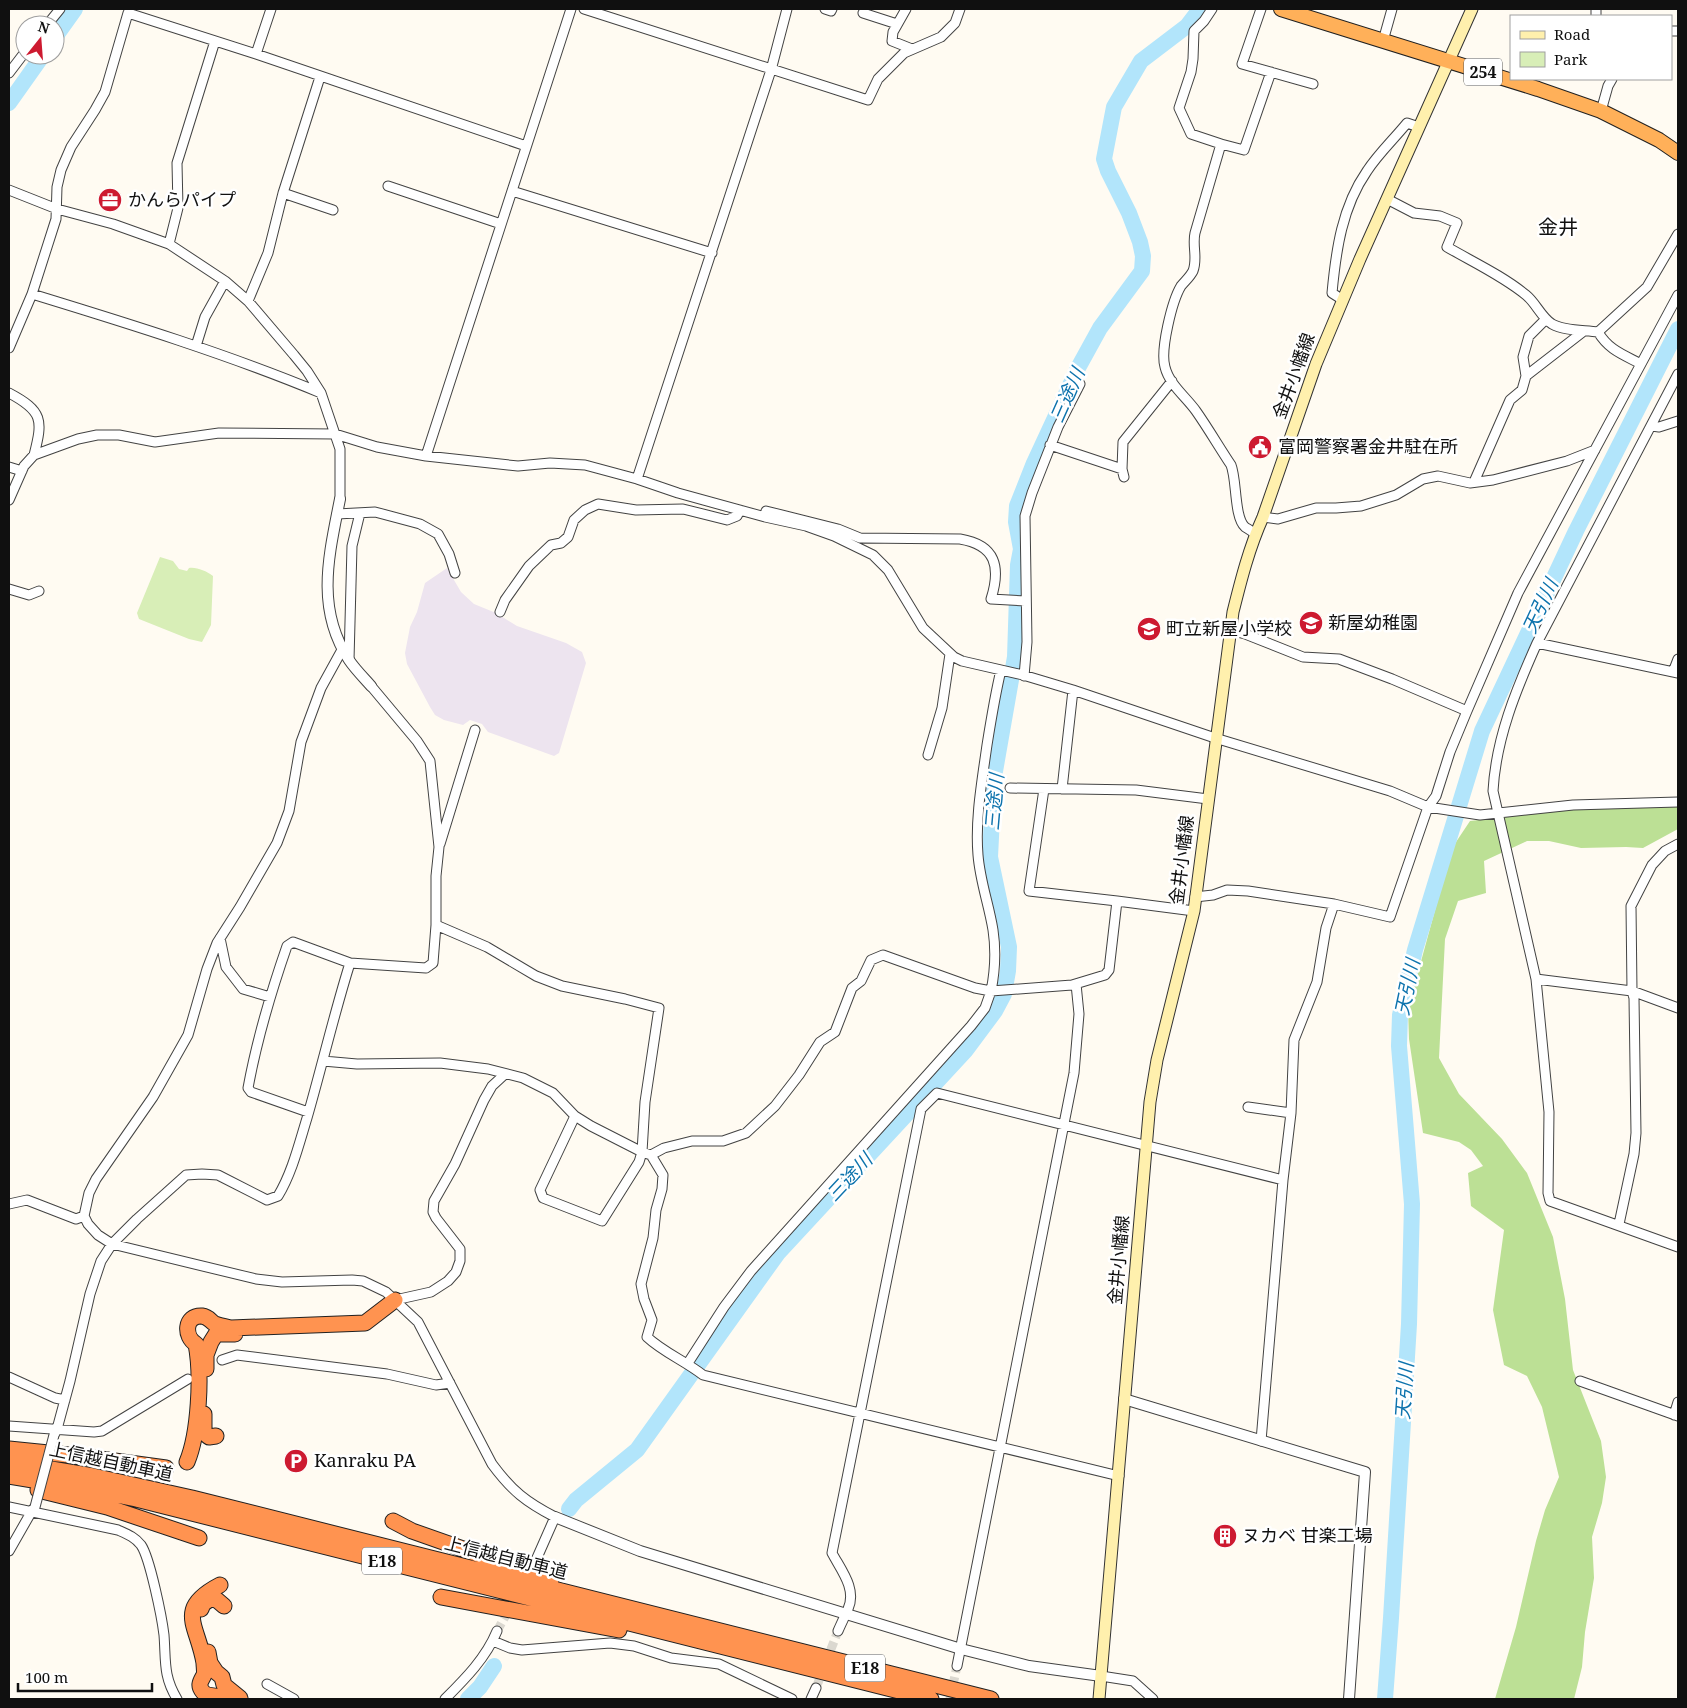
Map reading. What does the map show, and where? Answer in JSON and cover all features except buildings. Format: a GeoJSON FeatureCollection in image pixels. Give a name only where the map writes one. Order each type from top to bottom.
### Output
{"type":"FeatureCollection","features":[{"type":"Feature","properties":{"kind":"highway","name":"254"},"geometry":{"type":"LineString","coordinates":[[1281,9],[1538,89],[1601,111],[1659,140],[1678,153]]}},
{"type":"Feature","properties":{"kind":"highway"},"geometry":{"type":"LineString","coordinates":[[216,1436],[209,1437],[204,1433],[204,1425],[206,1355],[210,1342],[216,1334],[364,1330],[383,1320],[389,1314],[395,1300]]}},
{"type":"Feature","properties":{"kind":"highway"},"geometry":{"type":"LineString","coordinates":[[187,1462],[193,1448],[196,1427],[199,1370],[196,1344],[192,1342],[187,1334],[188,1325],[194,1318],[198,1316],[207,1317],[214,1324],[231,1328],[345,1325],[365,1323],[395,1300]]}},
{"type":"Feature","properties":{"kind":"highway"},"geometry":{"type":"LineString","coordinates":[[9,1449],[166,1468]]}},
{"type":"Feature","properties":{"kind":"highway","name":"上信越自動車道"},"geometry":{"type":"LineString","coordinates":[[9,1462],[93,1476],[184,1496],[991,1699]]}},
{"type":"Feature","properties":{"kind":"highway","name":"上信越自動車道"},"geometry":{"type":"LineString","coordinates":[[9,1476],[87,1489],[145,1502],[931,1699]]}},
{"type":"Feature","properties":{"kind":"highway"},"geometry":{"type":"LineString","coordinates":[[9,1483],[107,1508],[199,1538]]}},
{"type":"Feature","properties":{"kind":"highway"},"geometry":{"type":"LineString","coordinates":[[393,1521],[412,1531],[590,1593],[686,1618],[739,1636]]}},
{"type":"Feature","properties":{"kind":"highway"},"geometry":{"type":"LineString","coordinates":[[220,1585],[199,1598],[194,1606],[192,1617],[204,1664],[204,1675],[200,1681],[200,1689],[206,1695],[218,1695],[231,1699]]}},
{"type":"Feature","properties":{"kind":"highway"},"geometry":{"type":"LineString","coordinates":[[441,1597],[753,1655]]}},
{"type":"Feature","properties":{"kind":"highway"},"geometry":{"type":"LineString","coordinates":[[224,1606],[217,1600],[210,1599],[203,1604],[200,1619],[210,1663],[222,1677],[224,1685],[241,1699]]}},
{"type":"Feature","properties":{"kind":"main road","name":"金井小幡線"},"geometry":{"type":"LineString","coordinates":[[1099,1699],[1150,1102],[1157,1060],[1194,911],[1230,630],[1241,576],[1316,364],[1386,198],[1472,9]]}},
{"type":"Feature","properties":{"kind":"street"},"geometry":{"type":"LineString","coordinates":[[256,54],[271,9]]}},
{"type":"Feature","properties":{"kind":"street"},"geometry":{"type":"LineString","coordinates":[[426,456],[571,9]]}},
{"type":"Feature","properties":{"kind":"street"},"geometry":{"type":"LineString","coordinates":[[584,9],[868,100],[878,79],[904,53],[941,37],[955,23],[960,9]]}},
{"type":"Feature","properties":{"kind":"street"},"geometry":{"type":"LineString","coordinates":[[637,478],[771,70],[787,9]]}},
{"type":"Feature","properties":{"kind":"street"},"geometry":{"type":"LineString","coordinates":[[824,9],[831,11],[832,9]]}},
{"type":"Feature","properties":{"kind":"street"},"geometry":{"type":"LineString","coordinates":[[906,9],[893,32],[892,40],[912,49]]}},
{"type":"Feature","properties":{"kind":"street"},"geometry":{"type":"LineString","coordinates":[[1212,9],[1194,31],[1192,65],[1179,108],[1191,134],[1244,150],[1271,72]]}},
{"type":"Feature","properties":{"kind":"street"},"geometry":{"type":"LineString","coordinates":[[1261,9],[1242,64],[1313,84]]}},
{"type":"Feature","properties":{"kind":"street"},"geometry":{"type":"LineString","coordinates":[[1383,41],[1392,9]]}},
{"type":"Feature","properties":{"kind":"street"},"geometry":{"type":"LineString","coordinates":[[9,348],[32,294],[56,219],[57,187],[61,170],[71,147],[96,110],[105,92],[128,11],[526,146]]}},
{"type":"Feature","properties":{"kind":"street"},"geometry":{"type":"LineString","coordinates":[[863,13],[897,24]]}},
{"type":"Feature","properties":{"kind":"street"},"geometry":{"type":"LineString","coordinates":[[169,244],[178,208],[177,163],[215,41]]}},
{"type":"Feature","properties":{"kind":"street"},"geometry":{"type":"LineString","coordinates":[[248,302],[268,253],[283,193],[320,76]]}},
{"type":"Feature","properties":{"kind":"street"},"geometry":{"type":"LineString","coordinates":[[1601,111],[1611,80]]}},
{"type":"Feature","properties":{"kind":"street"},"geometry":{"type":"LineString","coordinates":[[1343,300],[1332,293],[1336,255],[1343,225],[1352,199],[1367,170],[1407,123],[1418,127]]}},
{"type":"Feature","properties":{"kind":"street"},"geometry":{"type":"LineString","coordinates":[[1221,144],[1193,241],[1196,258],[1193,271],[1178,293],[1165,338],[1163,354],[1165,368],[1172,380],[1196,410],[1231,465],[1235,474],[1236,503],[1243,526],[1255,534]]}},
{"type":"Feature","properties":{"kind":"street"},"geometry":{"type":"LineString","coordinates":[[388,186],[501,224]]}},
{"type":"Feature","properties":{"kind":"street"},"geometry":{"type":"LineString","coordinates":[[9,190],[57,209],[113,224],[169,244],[225,280],[248,302],[308,371],[321,393],[340,449],[340,499],[330,548],[328,600],[330,618],[349,660],[417,741],[430,760],[439,846]]}},
{"type":"Feature","properties":{"kind":"street"},"geometry":{"type":"LineString","coordinates":[[512,191],[712,253]]}},
{"type":"Feature","properties":{"kind":"street"},"geometry":{"type":"LineString","coordinates":[[283,193],[333,210]]}},
{"type":"Feature","properties":{"kind":"street"},"geometry":{"type":"LineString","coordinates":[[1386,198],[1414,213],[1440,216],[1457,223],[1447,247],[1515,287],[1528,297],[1552,324],[1569,329],[1598,332]]}},
{"type":"Feature","properties":{"kind":"street"},"geometry":{"type":"LineString","coordinates":[[1598,332],[1647,287],[1678,234]]}},
{"type":"Feature","properties":{"kind":"street"},"geometry":{"type":"LineString","coordinates":[[196,346],[205,317],[225,280]]}},
{"type":"Feature","properties":{"kind":"street"},"geometry":{"type":"LineString","coordinates":[[32,294],[196,346],[278,375],[321,393]]}},
{"type":"Feature","properties":{"kind":"street"},"geometry":{"type":"LineString","coordinates":[[1195,897],[1213,895],[1227,890],[1248,891],[1334,904],[1390,917],[1428,807],[1436,796],[1450,752],[1518,594],[1678,295]]}},
{"type":"Feature","properties":{"kind":"street"},"geometry":{"type":"LineString","coordinates":[[1474,482],[1510,400],[1522,390],[1526,376],[1523,357],[1528,336],[1546,319]]}},
{"type":"Feature","properties":{"kind":"street"},"geometry":{"type":"LineString","coordinates":[[1526,376],[1584,330]]}},
{"type":"Feature","properties":{"kind":"street"},"geometry":{"type":"LineString","coordinates":[[1598,332],[1604,343],[1612,349],[1641,364]]}},
{"type":"Feature","properties":{"kind":"street"},"geometry":{"type":"LineString","coordinates":[[1678,374],[1537,643],[1515,694],[1500,744],[1494,770],[1493,791],[1536,980],[1549,1112],[1548,1193],[1550,1201],[1619,1224],[1678,1247]]}},
{"type":"Feature","properties":{"kind":"street"},"geometry":{"type":"LineString","coordinates":[[1050,446],[1123,473],[1123,442],[1172,380]]}},
{"type":"Feature","properties":{"kind":"street"},"geometry":{"type":"LineString","coordinates":[[1024,676],[1027,642],[1025,516],[1050,446],[1080,384]]}},
{"type":"Feature","properties":{"kind":"street"},"geometry":{"type":"LineString","coordinates":[[9,393],[25,402],[40,421],[34,455]]}},
{"type":"Feature","properties":{"kind":"street"},"geometry":{"type":"LineString","coordinates":[[1652,426],[1660,426],[1678,421]]}},
{"type":"Feature","properties":{"kind":"street"},"geometry":{"type":"LineString","coordinates":[[9,499],[24,466],[34,455],[78,439],[97,435],[119,435],[155,442],[219,433],[335,434],[377,447],[426,456],[518,466],[550,463],[585,465],[637,478],[678,493],[806,526],[834,536],[874,555],[888,570],[922,628],[950,654],[962,661],[1073,690],[1215,738],[1372,785],[1428,807],[1480,815],[1573,805],[1678,802]]}},
{"type":"Feature","properties":{"kind":"street"},"geometry":{"type":"LineString","coordinates":[[1263,517],[1278,519],[1316,508],[1360,506],[1396,495],[1423,478],[1438,476],[1474,482],[1492,480],[1567,461],[1595,450]]}},
{"type":"Feature","properties":{"kind":"street"},"geometry":{"type":"LineString","coordinates":[[9,467],[22,471]]}},
{"type":"Feature","properties":{"kind":"street"},"geometry":{"type":"LineString","coordinates":[[500,612],[529,566],[551,545],[561,543],[568,537],[574,520],[585,510],[598,504],[636,510],[684,508],[727,520],[737,516],[740,510]]}},
{"type":"Feature","properties":{"kind":"street"},"geometry":{"type":"LineString","coordinates":[[766,511],[838,529],[860,538],[971,541],[984,547],[991,555],[996,567],[996,583],[991,599],[1025,602]]}},
{"type":"Feature","properties":{"kind":"street"},"geometry":{"type":"LineString","coordinates":[[337,514],[375,512],[420,524],[438,534],[449,554],[454,573]]}},
{"type":"Feature","properties":{"kind":"street"},"geometry":{"type":"LineString","coordinates":[[349,660],[352,546],[360,513]]}},
{"type":"Feature","properties":{"kind":"street"},"geometry":{"type":"LineString","coordinates":[[9,589],[29,596],[40,591]]}},
{"type":"Feature","properties":{"kind":"street"},"geometry":{"type":"LineString","coordinates":[[1230,630],[1303,657],[1339,659],[1467,711]]}},
{"type":"Feature","properties":{"kind":"street"},"geometry":{"type":"LineString","coordinates":[[1537,643],[1676,672],[1678,660]]}},
{"type":"Feature","properties":{"kind":"street"},"geometry":{"type":"LineString","coordinates":[[343,648],[321,688],[301,742],[289,811],[277,844],[220,938],[207,968],[188,1035],[153,1097],[96,1179],[89,1193],[84,1216],[88,1224],[98,1235],[112,1244],[256,1280],[282,1282],[363,1281],[386,1292],[418,1322],[492,1464],[504,1481],[517,1494],[555,1517],[640,1551],[961,1649],[1028,1666],[1133,1681],[1153,1699]]}},
{"type":"Feature","properties":{"kind":"street"},"geometry":{"type":"LineString","coordinates":[[928,755],[942,708],[950,654]]}},
{"type":"Feature","properties":{"kind":"street"},"geometry":{"type":"LineString","coordinates":[[688,1363],[724,1307],[751,1271],[972,1026],[985,1008],[991,991],[994,966],[993,931],[979,872],[978,824],[984,765],[997,686],[1002,670]]}},
{"type":"Feature","properties":{"kind":"street"},"geometry":{"type":"LineString","coordinates":[[1062,789],[1073,690]]}},
{"type":"Feature","properties":{"kind":"street"},"geometry":{"type":"LineString","coordinates":[[308,1112],[251,1092],[248,1088],[253,1060],[270,997],[287,946],[293,942],[350,963],[426,968],[432,964],[436,925],[436,876],[439,846],[475,730]]}},
{"type":"Feature","properties":{"kind":"street"},"geometry":{"type":"LineString","coordinates":[[1010,788],[1136,790],[1208,799]]}},
{"type":"Feature","properties":{"kind":"street"},"geometry":{"type":"LineString","coordinates":[[1044,789],[1029,891],[1194,911]]}},
{"type":"Feature","properties":{"kind":"street"},"geometry":{"type":"LineString","coordinates":[[1619,1224],[1634,1154],[1636,1133],[1631,906],[1652,865],[1665,852],[1678,844]]}},
{"type":"Feature","properties":{"kind":"street"},"geometry":{"type":"LineString","coordinates":[[575,1116],[540,1190],[543,1198],[602,1221],[639,1162],[647,1154],[692,1141],[723,1141],[746,1133],[775,1106],[799,1075],[820,1042],[835,1032],[852,988],[861,981],[871,960],[883,955],[975,988],[991,991],[1076,984],[1105,975],[1109,970],[1117,901]]}},
{"type":"Feature","properties":{"kind":"street"},"geometry":{"type":"LineString","coordinates":[[1262,1441],[1283,1180],[1291,1113],[1294,1040],[1317,982],[1326,928],[1334,904]]}},
{"type":"Feature","properties":{"kind":"street"},"geometry":{"type":"LineString","coordinates":[[436,925],[487,947],[536,976],[562,986],[659,1008],[645,1102],[647,1154]]}},
{"type":"Feature","properties":{"kind":"street"},"geometry":{"type":"LineString","coordinates":[[220,938],[226,967],[242,989],[270,997]]}},
{"type":"Feature","properties":{"kind":"street"},"geometry":{"type":"LineString","coordinates":[[9,1551],[33,1510],[65,1400],[90,1294],[101,1261],[112,1244],[186,1175],[218,1175],[267,1200],[278,1196],[285,1185],[308,1112],[350,963]]}},
{"type":"Feature","properties":{"kind":"street"},"geometry":{"type":"LineString","coordinates":[[1536,980],[1632,991],[1678,1008]]}},
{"type":"Feature","properties":{"kind":"street"},"geometry":{"type":"LineString","coordinates":[[957,1666],[1065,1125],[1074,1073],[1079,1014],[1076,984]]}},
{"type":"Feature","properties":{"kind":"street"},"geometry":{"type":"LineString","coordinates":[[323,1061],[357,1064],[440,1063],[488,1069],[523,1078],[553,1093],[575,1116],[591,1126],[647,1154],[663,1175],[662,1189],[656,1210],[654,1238],[640,1284],[652,1320],[647,1337],[654,1344],[688,1363],[703,1375],[1119,1476]]}},
{"type":"Feature","properties":{"kind":"street"},"geometry":{"type":"LineString","coordinates":[[395,1300],[431,1292],[448,1281],[456,1272],[460,1261],[460,1249],[433,1212],[434,1201],[455,1164],[484,1100],[492,1086],[505,1074]]}},
{"type":"Feature","properties":{"kind":"street"},"geometry":{"type":"LineString","coordinates":[[838,1631],[849,1609],[851,1596],[848,1581],[832,1553],[921,1109],[937,1093],[1283,1180]]}},
{"type":"Feature","properties":{"kind":"street"},"geometry":{"type":"LineString","coordinates":[[1248,1107],[1291,1113]]}},
{"type":"Feature","properties":{"kind":"street"},"geometry":{"type":"LineString","coordinates":[[9,1204],[27,1200],[76,1219],[84,1216]]}},
{"type":"Feature","properties":{"kind":"street"},"geometry":{"type":"LineString","coordinates":[[222,1360],[237,1355],[387,1374],[436,1385],[450,1383]]}},
{"type":"Feature","properties":{"kind":"street"},"geometry":{"type":"LineString","coordinates":[[9,1377],[55,1398],[65,1400]]}},
{"type":"Feature","properties":{"kind":"street"},"geometry":{"type":"LineString","coordinates":[[9,1426],[55,1432],[102,1431],[188,1379]]}},
{"type":"Feature","properties":{"kind":"street"},"geometry":{"type":"LineString","coordinates":[[1580,1381],[1676,1416],[1678,1402]]}},
{"type":"Feature","properties":{"kind":"street"},"geometry":{"type":"LineString","coordinates":[[1124,1399],[1365,1472],[1349,1699]]}},
{"type":"Feature","properties":{"kind":"street"},"geometry":{"type":"LineString","coordinates":[[9,1508],[33,1510],[118,1530],[129,1534],[140,1544],[147,1556],[164,1634],[164,1669],[171,1690],[177,1699]]}},
{"type":"Feature","properties":{"kind":"street"},"geometry":{"type":"LineString","coordinates":[[536,1560],[555,1517]]}},
{"type":"Feature","properties":{"kind":"street"},"geometry":{"type":"LineString","coordinates":[[445,1699],[471,1674],[493,1641],[497,1631]]}},
{"type":"Feature","properties":{"kind":"street"},"geometry":{"type":"LineString","coordinates":[[493,1641],[510,1648],[522,1650],[610,1642],[634,1646],[671,1658],[719,1664],[792,1699]]}},
{"type":"Feature","properties":{"kind":"street"},"geometry":{"type":"LineString","coordinates":[[267,1684],[294,1699]]}},
{"type":"Feature","properties":{"kind":"street"},"geometry":{"type":"LineString","coordinates":[[811,1699],[816,1688]]}},
{"type":"Feature","properties":{"kind":"shaded area"},"geometry":{"type":"Polygon","coordinates":[[[447,568],[461,592],[474,604],[496,613],[517,626],[566,643],[582,652],[586,663],[559,753],[554,756],[488,732],[482,724],[470,720],[463,725],[444,720],[435,715],[430,707],[407,664],[405,653],[410,627],[417,612],[425,583],[447,568]]]}},
{"type":"Feature","properties":{"kind":"green space"},"geometry":{"type":"Polygon","coordinates":[[[160,557],[173,561],[179,569],[187,571],[189,568],[195,568],[213,576],[211,625],[202,642],[189,639],[139,619],[137,613],[160,557]]]}},
{"type":"Feature","properties":{"kind":"green space"},"geometry":{"type":"Polygon","coordinates":[[[1678,806],[1678,829],[1643,848],[1581,848],[1549,841],[1527,841],[1484,861],[1486,893],[1458,901],[1445,939],[1439,1058],[1459,1094],[1502,1139],[1527,1173],[1553,1237],[1565,1299],[1573,1370],[1601,1441],[1606,1477],[1602,1503],[1592,1537],[1594,1578],[1585,1632],[1582,1667],[1574,1699],[1495,1699],[1516,1627],[1536,1541],[1545,1510],[1559,1477],[1542,1407],[1527,1376],[1504,1365],[1493,1310],[1504,1230],[1471,1206],[1468,1173],[1483,1166],[1471,1150],[1459,1142],[1423,1133],[1409,1039],[1408,1009],[1452,848],[1470,821],[1574,809],[1678,806]]]}},
{"type":"Feature","properties":{"kind":"waterway"},"geometry":{"type":"LineString","coordinates":[[65,23],[75,9]]}},
{"type":"Feature","properties":{"kind":"waterway","name":"三途川"},"geometry":{"type":"LineString","coordinates":[[569,1509],[576,1500],[637,1450],[778,1253],[966,1050],[995,1011],[1004,994],[1008,971],[1009,947],[990,857],[994,777],[1015,657],[1018,565],[1021,549],[1016,522],[1017,506],[1034,463],[1078,368],[1100,328],[1142,271],[1143,256],[1140,242],[1104,159],[1114,107],[1141,61],[1187,26],[1200,9]]}},
{"type":"Feature","properties":{"kind":"waterway"},"geometry":{"type":"LineString","coordinates":[[9,103],[36,65]]}},
{"type":"Feature","properties":{"kind":"waterway","name":"天引川"},"geometry":{"type":"LineString","coordinates":[[1385,1699],[1409,1324],[1412,1204],[1399,1046],[1400,1015],[1415,950],[1482,731],[1576,531],[1678,329]]}},
{"type":"Feature","properties":{"kind":"waterway","name":"三途川"},"geometry":{"type":"LineString","coordinates":[[468,1699],[480,1687],[494,1666]]}},
{"type":"Feature","properties":{"kind":"tunnel"},"geometry":{"type":"LineString","coordinates":[[497,1631],[519,1592]]}},
{"type":"Feature","properties":{"kind":"tunnel"},"geometry":{"type":"LineString","coordinates":[[816,1688],[838,1631]]}},
{"type":"Feature","properties":{"kind":"tunnel"},"geometry":{"type":"LineString","coordinates":[[950,1699],[957,1666]]}},
{"type":"Feature","properties":{"kind":"place","name":"かんらパイプ"},"geometry":{"type":"Point","coordinates":[110,200]}},
{"type":"Feature","properties":{"kind":"place","name":"富岡警察署金井駐在所"},"geometry":{"type":"Point","coordinates":[1260,447]}},
{"type":"Feature","properties":{"kind":"place","name":"新屋幼稚園"},"geometry":{"type":"Point","coordinates":[1311,623]}},
{"type":"Feature","properties":{"kind":"place","name":"町立新屋小学校"},"geometry":{"type":"Point","coordinates":[1149,629]}},
{"type":"Feature","properties":{"kind":"place","name":"Kanraku PA"},"geometry":{"type":"Point","coordinates":[296,1461]}},
{"type":"Feature","properties":{"kind":"place","name":"ヌカベ 甘楽工場"},"geometry":{"type":"Point","coordinates":[1225,1536]}},
{"type":"Feature","properties":{"kind":"district","name":"金井"},"geometry":{"type":"Point","coordinates":[1558,227]}}]}
